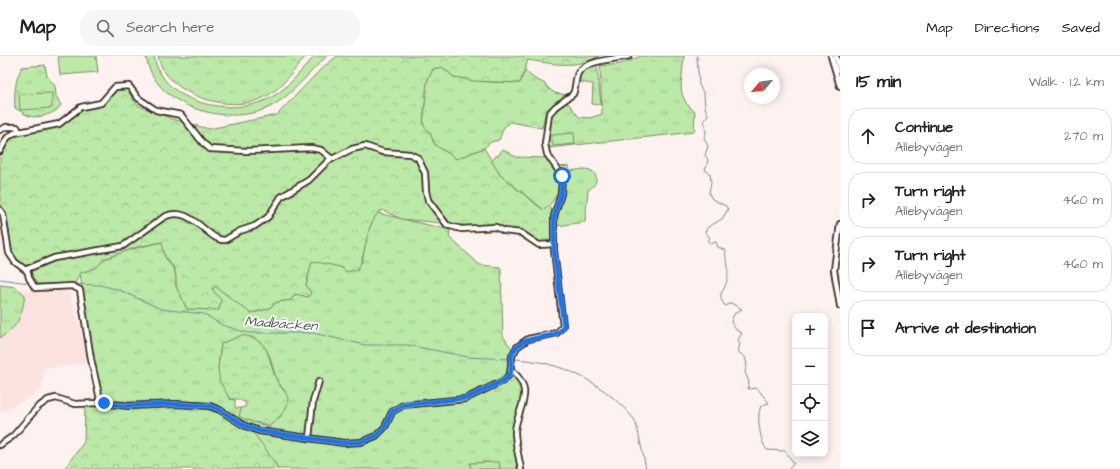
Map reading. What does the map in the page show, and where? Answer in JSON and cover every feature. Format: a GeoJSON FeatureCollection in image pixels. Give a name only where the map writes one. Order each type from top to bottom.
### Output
{"type":"FeatureCollection","features":[{"type":"Feature","properties":{"kind":"street"},"geometry":{"type":"LineString","coordinates":[[0,445],[13,436],[32,412],[50,399],[62,399],[75,404],[99,403],[125,406],[175,404],[210,406],[252,429],[344,443],[366,441],[379,434],[392,412],[400,406],[411,403],[467,398],[505,379],[511,370],[512,356],[520,344],[528,340],[557,333],[564,326],[554,244],[554,213],[561,194],[562,179],[560,171],[549,157],[545,148],[548,117],[553,110],[573,94],[578,73],[582,69],[592,63],[628,56]]}},
{"type":"Feature","properties":{"kind":"street"},"geometry":{"type":"LineString","coordinates":[[831,56],[840,83]]}},
{"type":"Feature","properties":{"kind":"street"},"geometry":{"type":"LineString","coordinates":[[836,56],[840,70]]}},
{"type":"Feature","properties":{"kind":"street"},"geometry":{"type":"LineString","coordinates":[[0,151],[8,138],[19,131],[59,124],[81,107],[101,102],[114,86],[125,85],[129,86],[138,98],[156,110],[181,115],[203,143],[210,149],[247,151],[311,148],[322,150],[332,159]]}},
{"type":"Feature","properties":{"kind":"street"},"geometry":{"type":"LineString","coordinates":[[0,130],[6,127],[17,127],[19,131]]}},
{"type":"Feature","properties":{"kind":"street"},"geometry":{"type":"LineString","coordinates":[[27,271],[31,266],[54,258],[123,246],[153,224],[171,214],[188,217],[218,238],[226,240],[240,231],[256,226],[271,213],[281,197],[309,180],[317,171],[332,159],[358,147],[365,146],[383,152],[414,155],[421,162],[425,173],[428,200],[447,225],[462,229],[496,227],[504,231],[520,233],[539,245],[554,244]]}},
{"type":"Feature","properties":{"kind":"street"},"geometry":{"type":"LineString","coordinates":[[0,210],[3,214],[9,253],[15,262],[27,271],[32,285],[35,288],[72,286],[80,290],[91,359],[99,395],[99,403]]}},
{"type":"Feature","properties":{"kind":"street"},"geometry":{"type":"LineString","coordinates":[[840,224],[834,270],[840,306]]}},
{"type":"Feature","properties":{"kind":"street"},"geometry":{"type":"LineString","coordinates":[[511,370],[521,382],[525,396],[516,432],[521,469]]}},
{"type":"Feature","properties":{"kind":"street"},"geometry":{"type":"LineString","coordinates":[[310,438],[313,401],[319,382]]}},
{"type":"Feature","properties":{"kind":"shaded area"},"geometry":{"type":"Polygon","coordinates":[[[0,283],[26,290],[68,289],[82,332],[87,364],[44,368],[42,390],[0,413],[0,283]]]}},
{"type":"Feature","properties":{"kind":"green space"},"geometry":{"type":"Polygon","coordinates":[[[58,56],[96,56],[98,72],[60,75],[58,56]]]}},
{"type":"Feature","properties":{"kind":"green space"},"geometry":{"type":"Polygon","coordinates":[[[146,56],[154,56],[160,72],[170,86],[184,96],[219,106],[237,107],[254,104],[270,98],[289,84],[315,56],[327,56],[293,90],[278,102],[270,107],[253,113],[234,115],[214,114],[177,100],[162,88],[152,74],[146,56]]]}},
{"type":"Feature","properties":{"kind":"green space"},"geometry":{"type":"Polygon","coordinates":[[[158,56],[306,56],[287,79],[270,94],[263,98],[249,102],[234,104],[201,98],[186,91],[173,81],[163,70],[158,56]]]}},
{"type":"Feature","properties":{"kind":"green space"},"geometry":{"type":"Polygon","coordinates":[[[337,56],[599,56],[582,63],[573,64],[555,64],[528,60],[520,83],[474,81],[454,77],[442,67],[433,69],[427,81],[423,125],[430,133],[435,145],[457,159],[484,148],[500,175],[544,210],[549,206],[552,211],[551,242],[537,243],[521,231],[401,219],[382,210],[372,221],[358,269],[347,272],[340,267],[312,261],[306,285],[311,293],[308,297],[295,294],[291,300],[277,302],[268,309],[250,313],[215,286],[212,289],[221,300],[219,310],[187,309],[176,286],[174,268],[165,257],[162,242],[137,247],[104,259],[96,268],[80,273],[75,283],[35,286],[25,267],[11,254],[6,216],[0,207],[0,156],[11,138],[18,134],[57,127],[81,109],[102,105],[115,88],[127,87],[133,100],[140,106],[172,119],[209,129],[277,115],[321,69],[337,56]]]}},
{"type":"Feature","properties":{"kind":"green space"},"geometry":{"type":"Polygon","coordinates":[[[641,56],[684,56],[681,85],[682,94],[686,103],[695,112],[694,132],[548,148],[552,115],[565,103],[569,104],[579,117],[590,118],[602,114],[600,66],[620,64],[641,56]]]}},
{"type":"Feature","properties":{"kind":"green space"},"geometry":{"type":"Polygon","coordinates":[[[45,65],[47,76],[55,86],[56,96],[61,105],[55,111],[46,115],[37,117],[29,116],[15,108],[16,82],[22,67],[45,65]]]}},
{"type":"Feature","properties":{"kind":"green space"},"geometry":{"type":"Polygon","coordinates":[[[442,67],[454,77],[491,82],[520,83],[525,70],[532,77],[545,84],[555,93],[567,95],[546,110],[542,128],[511,122],[504,127],[499,140],[491,142],[484,148],[457,159],[435,145],[430,133],[423,125],[427,81],[433,69],[442,67]]]}},
{"type":"Feature","properties":{"kind":"green space"},"geometry":{"type":"Polygon","coordinates":[[[597,67],[601,105],[592,104],[593,84],[578,82],[580,75],[584,71],[597,67]]]}},
{"type":"Feature","properties":{"kind":"green space"},"geometry":{"type":"Polygon","coordinates":[[[52,93],[52,108],[20,110],[19,94],[52,93]]]}},
{"type":"Feature","properties":{"kind":"green space"},"geometry":{"type":"Polygon","coordinates":[[[574,133],[575,144],[553,146],[552,135],[574,133]]]}},
{"type":"Feature","properties":{"kind":"green space"},"geometry":{"type":"Polygon","coordinates":[[[502,149],[516,157],[547,158],[552,165],[558,178],[558,191],[550,204],[544,210],[500,175],[491,162],[496,156],[499,155],[502,149]]]}},
{"type":"Feature","properties":{"kind":"green space"},"geometry":{"type":"Polygon","coordinates":[[[569,166],[570,171],[583,169],[590,170],[595,175],[596,180],[593,186],[588,190],[585,222],[557,226],[564,188],[563,174],[560,167],[569,166]]]}},
{"type":"Feature","properties":{"kind":"green space"},"geometry":{"type":"Polygon","coordinates":[[[377,213],[450,230],[449,237],[480,265],[500,267],[503,336],[512,349],[508,361],[521,391],[521,400],[512,430],[518,469],[279,469],[253,434],[253,430],[268,433],[270,425],[281,416],[285,391],[279,384],[265,348],[251,337],[221,344],[218,369],[230,399],[235,400],[235,408],[241,408],[253,422],[268,426],[267,430],[246,424],[210,403],[187,401],[130,402],[101,399],[90,349],[80,273],[111,256],[163,242],[165,257],[173,268],[176,276],[176,286],[187,309],[219,309],[212,290],[215,286],[251,313],[268,309],[277,302],[291,300],[295,294],[311,293],[306,285],[312,260],[340,267],[347,272],[362,262],[367,233],[377,213]]]}},
{"type":"Feature","properties":{"kind":"green space"},"geometry":{"type":"Polygon","coordinates":[[[0,285],[16,287],[25,295],[21,315],[16,324],[0,338],[0,285]]]}},
{"type":"Feature","properties":{"kind":"green space"},"geometry":{"type":"Polygon","coordinates":[[[242,335],[252,338],[264,347],[268,353],[274,375],[288,398],[284,411],[270,425],[253,422],[239,417],[241,408],[245,407],[246,403],[238,399],[230,399],[220,382],[218,369],[221,344],[242,335]]]}},
{"type":"Feature","properties":{"kind":"green space"},"geometry":{"type":"Polygon","coordinates":[[[86,405],[172,405],[194,407],[215,412],[234,419],[250,430],[279,469],[64,469],[84,442],[86,405]]]}},
{"type":"Feature","properties":{"kind":"green space"},"geometry":{"type":"Polygon","coordinates":[[[499,462],[500,469],[471,469],[470,463],[499,462]]]}},
{"type":"Feature","properties":{"kind":"waterway"},"geometry":{"type":"LineString","coordinates":[[697,56],[699,85],[704,94],[705,107],[708,115],[704,120],[706,132],[704,138],[708,146],[705,155],[708,160],[705,170],[710,174],[711,182],[709,193],[712,199],[726,206],[728,209],[722,219],[708,227],[705,232],[710,238],[708,241],[710,244],[716,242],[718,247],[726,251],[725,255],[728,265],[728,274],[726,285],[721,293],[721,299],[725,306],[731,303],[742,309],[734,314],[731,322],[736,330],[742,333],[738,340],[740,344],[738,352],[745,357],[747,365],[745,372],[749,382],[748,389],[757,388],[769,403],[761,406],[760,410],[759,422],[762,441],[767,450],[785,451],[794,463],[789,469]]}},
{"type":"Feature","properties":{"kind":"waterway","name":"Madbäcken"},"geometry":{"type":"LineString","coordinates":[[0,279],[29,283]]}},
{"type":"Feature","properties":{"kind":"waterway","name":"Madbäcken"},"geometry":{"type":"LineString","coordinates":[[34,284],[63,284]]}},
{"type":"Feature","properties":{"kind":"waterway","name":"Madbäcken"},"geometry":{"type":"LineString","coordinates":[[72,284],[99,285],[117,289],[161,309],[204,314],[222,325],[248,333],[313,333],[365,345],[408,345],[468,357],[509,359]]}},
{"type":"Feature","properties":{"kind":"waterway","name":"Madbäcken"},"geometry":{"type":"LineString","coordinates":[[514,359],[548,364],[564,369],[595,384],[609,394],[634,419],[639,434],[646,469]]}},
{"type":"Feature","properties":{"kind":"route"},"geometry":{"type":"LineString","coordinates":[[104,403],[125,406],[175,404],[210,406],[220,410],[243,425],[259,431],[344,443],[357,443],[370,439],[379,434],[385,427],[392,412],[403,405],[456,398],[465,399],[471,397],[508,377],[512,367],[511,362],[513,352],[522,342],[533,338],[553,335],[560,332],[564,326],[554,250],[554,210],[560,199],[562,176]]}}]}
